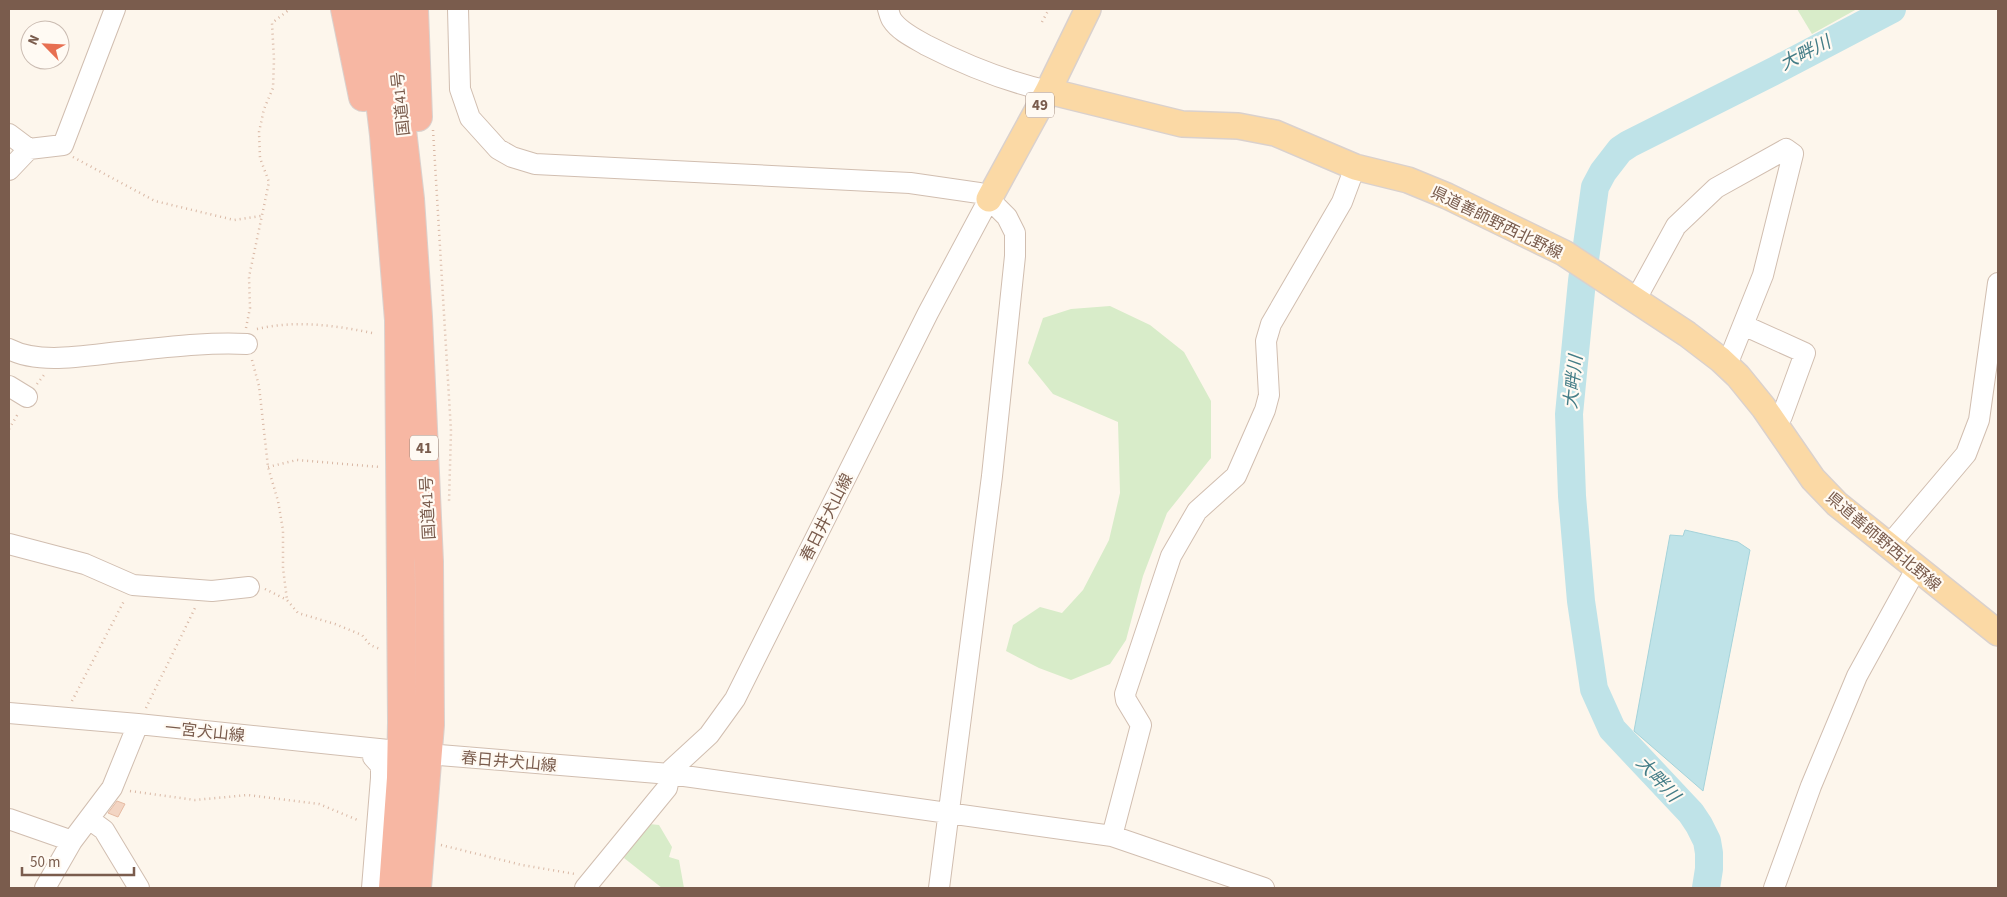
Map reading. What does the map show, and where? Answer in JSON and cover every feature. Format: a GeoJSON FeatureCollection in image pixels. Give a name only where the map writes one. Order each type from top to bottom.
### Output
{"type":"FeatureCollection","features":[{"type":"Feature","properties":{"kind":"highway"},"geometry":{"type":"LineString","coordinates":[[345,9],[370,135],[389,284],[399,320]]}},
{"type":"Feature","properties":{"kind":"highway","name":"国道41号"},"geometry":{"type":"LineString","coordinates":[[369,9],[384,135],[399,320],[417,888]]}},
{"type":"Feature","properties":{"kind":"highway","name":"国道41号"},"geometry":{"type":"LineString","coordinates":[[388,9],[411,209],[418,317],[429,562],[430,724],[414,753],[393,888]]}},
{"type":"Feature","properties":{"kind":"highway"},"geometry":{"type":"LineString","coordinates":[[414,9],[433,334],[437,481],[429,562]]}},
{"type":"Feature","properties":{"kind":"main road","name":"春日井犬山線"},"geometry":{"type":"LineString","coordinates":[[989,199],[1048,91],[1088,9]]}},
{"type":"Feature","properties":{"kind":"main road","name":"県道善師野西北野線"},"geometry":{"type":"LineString","coordinates":[[1048,91],[1182,124],[1238,126],[1275,133],[1355,167],[1408,180],[1447,196],[1564,254],[1636,299],[1687,334],[1727,365],[1759,402],[1813,479],[1837,504],[1998,633]]}},
{"type":"Feature","properties":{"kind":"street"},"geometry":{"type":"LineString","coordinates":[[9,170],[29,149],[63,145],[115,9]]}},
{"type":"Feature","properties":{"kind":"street"},"geometry":{"type":"LineString","coordinates":[[458,9],[460,89],[470,118],[498,150],[512,157],[535,164],[910,183],[979,193],[989,199],[1007,217],[1015,232],[1017,241],[992,476],[938,888]]}},
{"type":"Feature","properties":{"kind":"street","name":"県道善師野西北野線"},"geometry":{"type":"LineString","coordinates":[[888,9],[892,20],[909,35],[951,58],[997,77],[1031,88],[1048,91]]}},
{"type":"Feature","properties":{"kind":"street"},"geometry":{"type":"LineString","coordinates":[[9,134],[29,149]]}},
{"type":"Feature","properties":{"kind":"street"},"geometry":{"type":"LineString","coordinates":[[1636,299],[1676,226],[1716,188],[1786,149],[1793,154],[1763,275],[1727,365]]}},
{"type":"Feature","properties":{"kind":"street"},"geometry":{"type":"LineString","coordinates":[[1112,836],[1141,725],[1126,700],[1125,694],[1161,582],[1171,556],[1197,511],[1236,476],[1265,410],[1269,395],[1266,341],[1271,324],[1342,202],[1355,167]]}},
{"type":"Feature","properties":{"kind":"street","name":"春日井犬山線"},"geometry":{"type":"LineString","coordinates":[[414,753],[670,774],[672,769],[708,735],[735,699],[928,313],[989,199]]}},
{"type":"Feature","properties":{"kind":"street"},"geometry":{"type":"LineString","coordinates":[[1890,545],[1966,454],[1978,420],[1998,283]]}},
{"type":"Feature","properties":{"kind":"street"},"geometry":{"type":"LineString","coordinates":[[1743,325],[1805,353],[1782,416],[1775,425]]}},
{"type":"Feature","properties":{"kind":"street"},"geometry":{"type":"LineString","coordinates":[[9,349],[21,355],[57,358],[196,344],[247,344]]}},
{"type":"Feature","properties":{"kind":"street"},"geometry":{"type":"LineString","coordinates":[[9,386],[27,397]]}},
{"type":"Feature","properties":{"kind":"street"},"geometry":{"type":"LineString","coordinates":[[9,544],[85,564],[132,585],[204,591],[249,587]]}},
{"type":"Feature","properties":{"kind":"street"},"geometry":{"type":"LineString","coordinates":[[1774,888],[1811,786],[1857,676],[1916,569]]}},
{"type":"Feature","properties":{"kind":"street","name":"一宮犬山線"},"geometry":{"type":"LineString","coordinates":[[9,713],[138,724],[414,753]]}},
{"type":"Feature","properties":{"kind":"street"},"geometry":{"type":"LineString","coordinates":[[45,888],[72,841],[112,788],[138,724]]}},
{"type":"Feature","properties":{"kind":"street"},"geometry":{"type":"LineString","coordinates":[[372,888],[381,766],[374,757],[373,749]]}},
{"type":"Feature","properties":{"kind":"street"},"geometry":{"type":"LineString","coordinates":[[589,882],[667,788],[670,774],[1112,836],[1263,888]]}},
{"type":"Feature","properties":{"kind":"street"},"geometry":{"type":"LineString","coordinates":[[9,819],[72,841]]}},
{"type":"Feature","properties":{"kind":"street"},"geometry":{"type":"LineString","coordinates":[[89,819],[104,830],[139,888]]}},
{"type":"Feature","properties":{"kind":"path"},"geometry":{"type":"LineString","coordinates":[[290,9],[272,23],[273,88],[264,109],[259,132],[260,158],[269,182],[249,277],[250,308],[245,332],[278,324],[341,326],[372,333]]}},
{"type":"Feature","properties":{"kind":"path"},"geometry":{"type":"LineString","coordinates":[[1042,22],[1049,9]]}},
{"type":"Feature","properties":{"kind":"path"},"geometry":{"type":"LineString","coordinates":[[71,156],[155,201],[234,220],[261,216]]}},
{"type":"Feature","properties":{"kind":"path"},"geometry":{"type":"LineString","coordinates":[[247,344],[259,386],[268,467],[278,501],[283,530],[283,568],[287,600]]}},
{"type":"Feature","properties":{"kind":"path"},"geometry":{"type":"LineString","coordinates":[[268,467],[297,460],[381,467]]}},
{"type":"Feature","properties":{"kind":"path"},"geometry":{"type":"LineString","coordinates":[[63,717],[132,585]]}},
{"type":"Feature","properties":{"kind":"path"},"geometry":{"type":"LineString","coordinates":[[249,587],[269,590],[287,600],[298,612],[335,624],[362,636],[370,645],[385,651]]}},
{"type":"Feature","properties":{"kind":"path"},"geometry":{"type":"LineString","coordinates":[[138,724],[204,591]]}},
{"type":"Feature","properties":{"kind":"path"},"geometry":{"type":"LineString","coordinates":[[112,788],[195,800],[248,795],[319,804],[376,828]]}},
{"type":"Feature","properties":{"kind":"path"},"geometry":{"type":"LineString","coordinates":[[437,844],[589,882]]}},
{"type":"Feature","properties":{"kind":"green space"},"geometry":{"type":"Polygon","coordinates":[[[1797,9],[1857,9],[1812,34],[1797,9]]]}},
{"type":"Feature","properties":{"kind":"green space"},"geometry":{"type":"Polygon","coordinates":[[[1110,306],[1150,325],[1184,352],[1211,401],[1211,458],[1167,513],[1143,576],[1126,640],[1110,664],[1071,680],[1039,668],[1006,651],[1013,625],[1040,607],[1062,613],[1083,590],[1109,540],[1120,493],[1118,422],[1053,394],[1028,363],[1043,318],[1071,309],[1110,306]]]}},
{"type":"Feature","properties":{"kind":"green space"},"geometry":{"type":"Polygon","coordinates":[[[649,824],[659,825],[672,847],[669,857],[679,860],[684,888],[662,888],[624,858],[636,838],[649,824]]]}},
{"type":"Feature","properties":{"kind":"water"},"geometry":{"type":"Polygon","coordinates":[[[1685,530],[1738,542],[1750,550],[1703,791],[1634,731],[1670,535],[1683,536],[1685,530]]]}},
{"type":"Feature","properties":{"kind":"building"},"geometry":{"type":"Polygon","coordinates":[[[117,801],[125,804],[118,817],[108,813],[117,801]]]}},
{"type":"Feature","properties":{"kind":"waterway","name":"大畔川"},"geometry":{"type":"LineString","coordinates":[[1706,888],[1709,853],[1707,841],[1699,825],[1691,813],[1612,729],[1594,689],[1581,601],[1572,496],[1569,414],[1582,281],[1595,187],[1603,172],[1620,150],[1629,144],[1892,9]]}}]}
